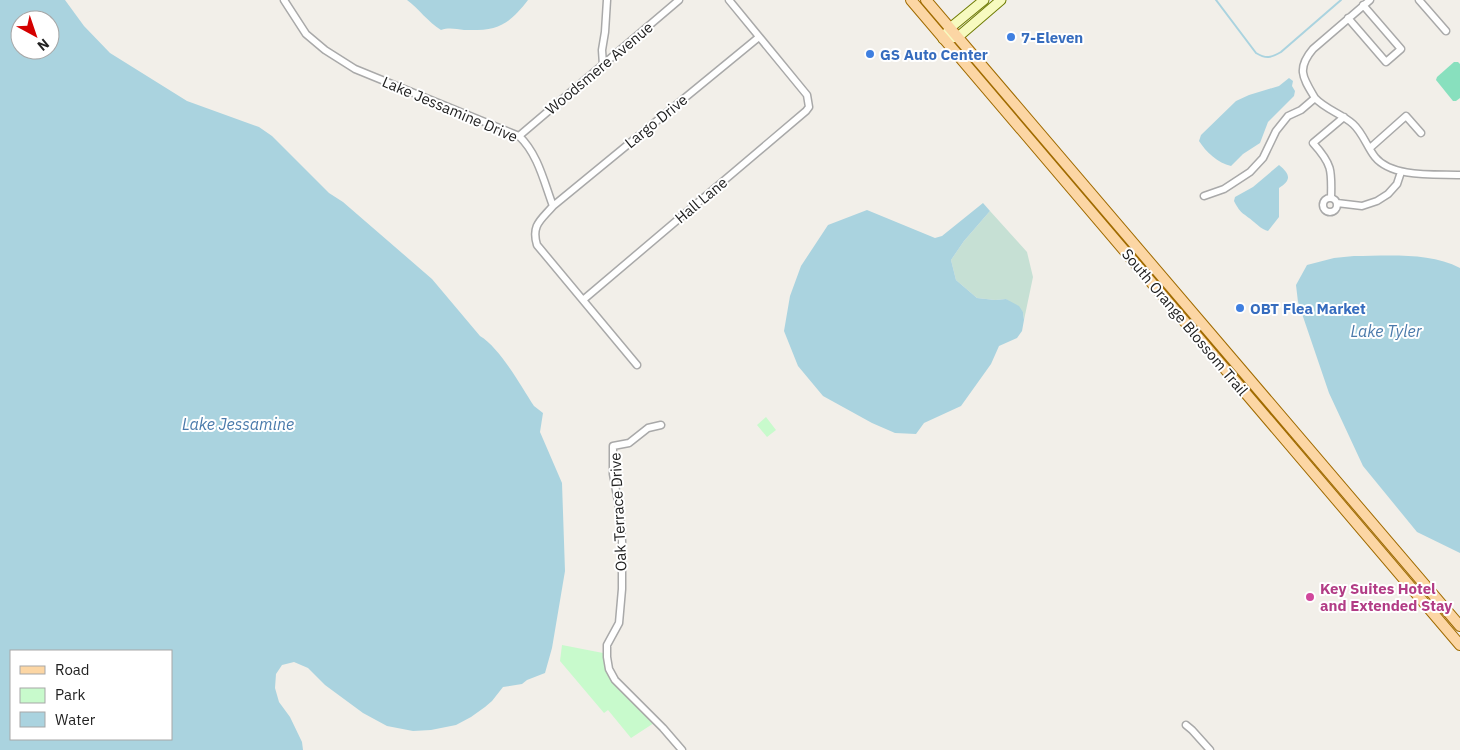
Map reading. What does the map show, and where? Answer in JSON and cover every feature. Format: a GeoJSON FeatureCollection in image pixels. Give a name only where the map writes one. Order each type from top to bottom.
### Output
{"type":"FeatureCollection","features":[{"type":"Feature","properties":{"kind":"main road","name":"South Orange Blossom Trail"},"geometry":{"type":"LineString","coordinates":[[910,0],[1460,645]]}},
{"type":"Feature","properties":{"kind":"main road","name":"South Orange Blossom Trail"},"geometry":{"type":"LineString","coordinates":[[926,0],[1460,626]]}},
{"type":"Feature","properties":{"kind":"main road"},"geometry":{"type":"LineString","coordinates":[[943,39],[950,28],[984,0]]}},
{"type":"Feature","properties":{"kind":"main road"},"geometry":{"type":"LineString","coordinates":[[943,39],[958,37],[1001,0]]}},
{"type":"Feature","properties":{"kind":"main road"},"geometry":{"type":"LineString","coordinates":[[1117,242],[1127,250],[1140,252]]}},
{"type":"Feature","properties":{"kind":"main road"},"geometry":{"type":"LineString","coordinates":[[1195,334],[1202,334],[1218,343]]}},
{"type":"Feature","properties":{"kind":"main road"},"geometry":{"type":"LineString","coordinates":[[1335,498],[1347,507],[1354,510],[1360,509]]}},
{"type":"Feature","properties":{"kind":"main road"},"geometry":{"type":"LineString","coordinates":[[1360,527],[1366,526],[1384,537]]}},
{"type":"Feature","properties":{"kind":"street","name":"Lake Jessamine Drive"},"geometry":{"type":"LineString","coordinates":[[284,0],[306,34],[325,50],[355,69],[519,136],[533,152],[553,206]]}},
{"type":"Feature","properties":{"kind":"street"},"geometry":{"type":"LineString","coordinates":[[603,66],[602,50],[607,0]]}},
{"type":"Feature","properties":{"kind":"street","name":"Woodsmere Avenue"},"geometry":{"type":"LineString","coordinates":[[519,136],[679,0]]}},
{"type":"Feature","properties":{"kind":"street"},"geometry":{"type":"LineString","coordinates":[[729,0],[759,37]]}},
{"type":"Feature","properties":{"kind":"street"},"geometry":{"type":"LineString","coordinates":[[1370,0],[1307,57],[1303,66],[1303,78],[1319,102],[1356,126],[1376,157],[1385,166],[1402,172],[1460,175]]}},
{"type":"Feature","properties":{"kind":"street"},"geometry":{"type":"LineString","coordinates":[[1418,0],[1446,32]]}},
{"type":"Feature","properties":{"kind":"street"},"geometry":{"type":"LineString","coordinates":[[1348,18],[1386,62],[1401,49],[1363,6]]}},
{"type":"Feature","properties":{"kind":"street","name":"Hall Lane"},"geometry":{"type":"LineString","coordinates":[[583,300],[806,111],[808,107],[807,95],[759,37]]}},
{"type":"Feature","properties":{"kind":"street","name":"Largo Drive"},"geometry":{"type":"LineString","coordinates":[[553,206],[759,37]]}},
{"type":"Feature","properties":{"kind":"street"},"geometry":{"type":"LineString","coordinates":[[1204,196],[1224,189],[1250,172],[1263,158],[1276,131],[1288,116],[1301,110],[1315,98]]}},
{"type":"Feature","properties":{"kind":"street"},"geometry":{"type":"LineString","coordinates":[[1370,148],[1406,116],[1421,133]]}},
{"type":"Feature","properties":{"kind":"street"},"geometry":{"type":"LineString","coordinates":[[1331,198],[1332,176],[1329,166],[1326,157],[1313,143],[1344,117]]}},
{"type":"Feature","properties":{"kind":"street"},"geometry":{"type":"LineString","coordinates":[[1331,198],[1335,199],[1337,203],[1362,206],[1377,201],[1388,194],[1397,184],[1402,172]]}},
{"type":"Feature","properties":{"kind":"street"},"geometry":{"type":"LineString","coordinates":[[1331,198],[1325,201],[1324,206],[1326,210],[1329,212],[1334,211],[1337,203]]}},
{"type":"Feature","properties":{"kind":"street"},"geometry":{"type":"LineString","coordinates":[[553,206],[538,224],[534,234],[537,245],[637,365]]}},
{"type":"Feature","properties":{"kind":"street","name":"Oak Terrace Drive"},"geometry":{"type":"LineString","coordinates":[[661,425],[648,428],[628,444],[613,446],[613,474],[619,507],[622,542],[622,589],[619,623],[607,645],[607,657],[609,669],[615,680],[682,750]]}},
{"type":"Feature","properties":{"kind":"street"},"geometry":{"type":"LineString","coordinates":[[1186,725],[1210,750]]}},
{"type":"Feature","properties":{"kind":"green space"},"geometry":{"type":"Polygon","coordinates":[[[1454,62],[1460,64],[1460,98],[1456,101],[1453,101],[1436,80],[1454,62]]]}},
{"type":"Feature","properties":{"kind":"green space"},"geometry":{"type":"Polygon","coordinates":[[[990,211],[1027,252],[1033,277],[1024,320],[1023,312],[1006,299],[977,298],[956,280],[951,260],[964,241],[990,211]]]}},
{"type":"Feature","properties":{"kind":"green space"},"geometry":{"type":"Polygon","coordinates":[[[766,417],[776,430],[767,437],[757,425],[766,417]]]}},
{"type":"Feature","properties":{"kind":"green space"},"geometry":{"type":"Polygon","coordinates":[[[562,645],[603,653],[605,668],[610,678],[654,723],[631,738],[608,710],[604,713],[560,661],[562,645]]]}},
{"type":"Feature","properties":{"kind":"water","name":"Lake Jessamine"},"geometry":{"type":"Polygon","coordinates":[[[0,0],[65,0],[84,26],[110,53],[187,101],[259,127],[272,136],[329,193],[343,202],[432,279],[480,336],[495,349],[510,368],[534,406],[543,413],[540,432],[562,483],[565,571],[552,648],[545,673],[522,684],[503,687],[485,707],[456,725],[413,731],[387,726],[363,713],[325,685],[308,668],[294,662],[282,665],[276,674],[275,688],[279,702],[290,717],[302,742],[303,750],[0,750],[0,0]]]}},
{"type":"Feature","properties":{"kind":"water"},"geometry":{"type":"Polygon","coordinates":[[[407,0],[528,0],[508,21],[493,28],[464,30],[450,28],[441,30],[407,0]]]}},
{"type":"Feature","properties":{"kind":"water"},"geometry":{"type":"Polygon","coordinates":[[[1289,78],[1293,81],[1294,96],[1268,122],[1260,143],[1243,154],[1231,166],[1217,160],[1199,141],[1201,135],[1236,101],[1279,86],[1289,78]]]}},
{"type":"Feature","properties":{"kind":"water"},"geometry":{"type":"Polygon","coordinates":[[[1279,165],[1287,174],[1288,180],[1279,188],[1279,217],[1268,231],[1243,213],[1234,201],[1235,197],[1253,187],[1279,165]]]}},
{"type":"Feature","properties":{"kind":"water"},"geometry":{"type":"Polygon","coordinates":[[[983,203],[990,211],[964,241],[951,260],[956,280],[977,298],[1006,299],[1019,306],[1023,312],[1024,320],[1022,331],[1017,338],[999,346],[991,364],[961,406],[924,423],[916,434],[895,433],[872,423],[823,396],[798,366],[784,331],[790,296],[801,266],[828,225],[867,210],[935,238],[942,236],[983,203]]]}},
{"type":"Feature","properties":{"kind":"water","name":"Lake Tyler"},"geometry":{"type":"Polygon","coordinates":[[[1354,256],[1422,257],[1435,259],[1460,268],[1460,553],[1417,532],[1363,466],[1329,393],[1298,302],[1296,285],[1307,265],[1334,258],[1354,256]]]}},
{"type":"Feature","properties":{"kind":"waterway"},"geometry":{"type":"LineString","coordinates":[[1216,0],[1256,53],[1268,57],[1281,52],[1341,0]]}},
{"type":"Feature","properties":{"kind":"place","name":"7-Eleven"},"geometry":{"type":"Point","coordinates":[1011,37]}},
{"type":"Feature","properties":{"kind":"place","name":"GS Auto Center"},"geometry":{"type":"Point","coordinates":[870,54]}},
{"type":"Feature","properties":{"kind":"place","name":"OBT Flea Market"},"geometry":{"type":"Point","coordinates":[1240,308]}},
{"type":"Feature","properties":{"kind":"place","name":"Key Suites Hotel and Extended Stay"},"geometry":{"type":"Point","coordinates":[1310,597]}}]}
